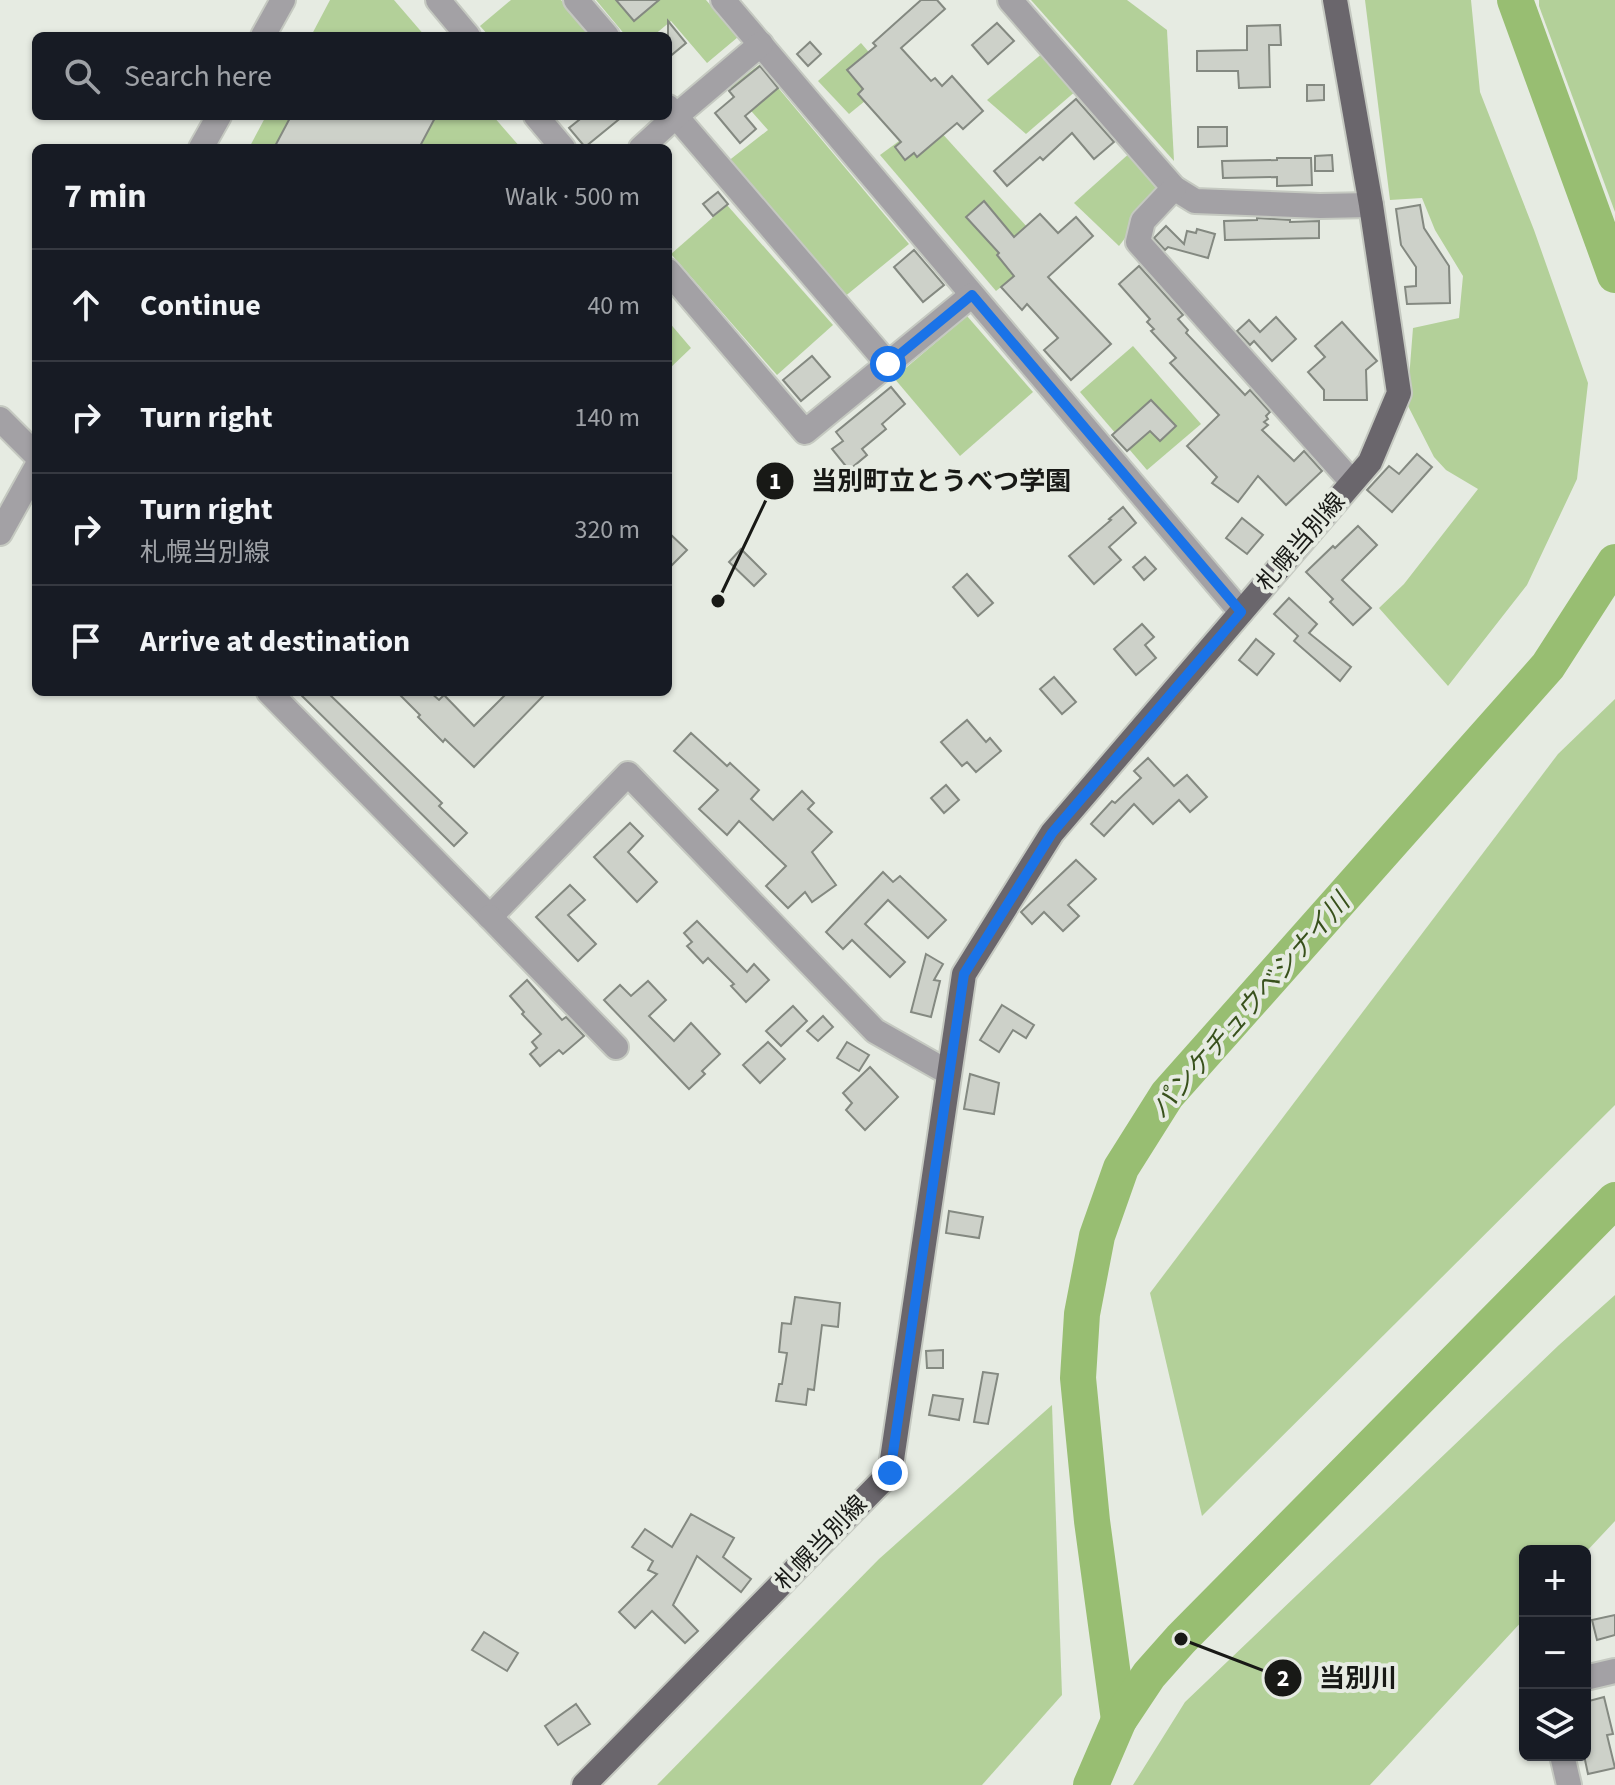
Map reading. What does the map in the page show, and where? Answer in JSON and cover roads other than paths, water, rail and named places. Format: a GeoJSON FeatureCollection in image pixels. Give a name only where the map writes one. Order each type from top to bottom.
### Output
{"type":"FeatureCollection","features":[{"type":"Feature","properties":{"kind":"main road","name":"札幌当別線"},"geometry":{"type":"LineString","coordinates":[[584,1785],[890,1473],[964,974],[1052,833],[1370,462],[1399,393],[1371,205],[1335,0]]}},
{"type":"Feature","properties":{"kind":"street"},"geometry":{"type":"LineString","coordinates":[[265,32],[283,0]]}},
{"type":"Feature","properties":{"kind":"street"},"geometry":{"type":"LineString","coordinates":[[438,0],[465,32]]}},
{"type":"Feature","properties":{"kind":"street"},"geometry":{"type":"LineString","coordinates":[[576,0],[604,32]]}},
{"type":"Feature","properties":{"kind":"street"},"geometry":{"type":"LineString","coordinates":[[723,0],[1241,612]]}},
{"type":"Feature","properties":{"kind":"street"},"geometry":{"type":"LineString","coordinates":[[1010,0],[1174,188],[1195,201],[1371,205]]}},
{"type":"Feature","properties":{"kind":"street"},"geometry":{"type":"LineString","coordinates":[[761,44],[672,112],[888,364]]}},
{"type":"Feature","properties":{"kind":"street"},"geometry":{"type":"LineString","coordinates":[[203,144],[217,120]]}},
{"type":"Feature","properties":{"kind":"street"},"geometry":{"type":"LineString","coordinates":[[539,120],[560,144]]}},
{"type":"Feature","properties":{"kind":"street"},"geometry":{"type":"LineString","coordinates":[[644,144],[665,120]]}},
{"type":"Feature","properties":{"kind":"street"},"geometry":{"type":"LineString","coordinates":[[1174,188],[1143,221],[1138,242],[1352,482]]}},
{"type":"Feature","properties":{"kind":"street"},"geometry":{"type":"LineString","coordinates":[[672,276],[805,432],[972,295]]}},
{"type":"Feature","properties":{"kind":"street"},"geometry":{"type":"LineString","coordinates":[[0,419],[32,452]]}},
{"type":"Feature","properties":{"kind":"street"},"geometry":{"type":"LineString","coordinates":[[0,533],[32,465]]}},
{"type":"Feature","properties":{"kind":"street"},"geometry":{"type":"LineString","coordinates":[[273,696],[616,1047]]}},
{"type":"Feature","properties":{"kind":"street"},"geometry":{"type":"LineString","coordinates":[[490,917],[628,774],[875,1031],[949,1073]]}},
{"type":"Feature","properties":{"kind":"street"},"geometry":{"type":"LineString","coordinates":[[1591,1677],[1615,1671]]}},
{"type":"Feature","properties":{"kind":"street"},"geometry":{"type":"LineString","coordinates":[[1563,1761],[1569,1785]]}},
{"type":"Feature","properties":{"kind":"waterway","name":"パンケチュウベシナイ川"},"geometry":{"type":"LineString","coordinates":[[1515,0],[1615,275]]}},
{"type":"Feature","properties":{"kind":"waterway","name":"パンケチュウベシナイ川"},"geometry":{"type":"LineString","coordinates":[[1119,1720],[1092,1521],[1078,1378],[1082,1314],[1097,1236],[1121,1168],[1167,1095],[1548,666],[1615,562]]}},
{"type":"Feature","properties":{"kind":"waterway"},"geometry":{"type":"LineString","coordinates":[[1091,1785],[1119,1720],[1149,1675],[1181,1639],[1615,1200]]}},
{"type":"Feature","properties":{"kind":"place","name":"当別町立とうべつ学園"},"geometry":{"type":"Point","coordinates":[718,601]}},
{"type":"Feature","properties":{"kind":"place","name":"当別川"},"geometry":{"type":"Point","coordinates":[1181,1639]}}]}
